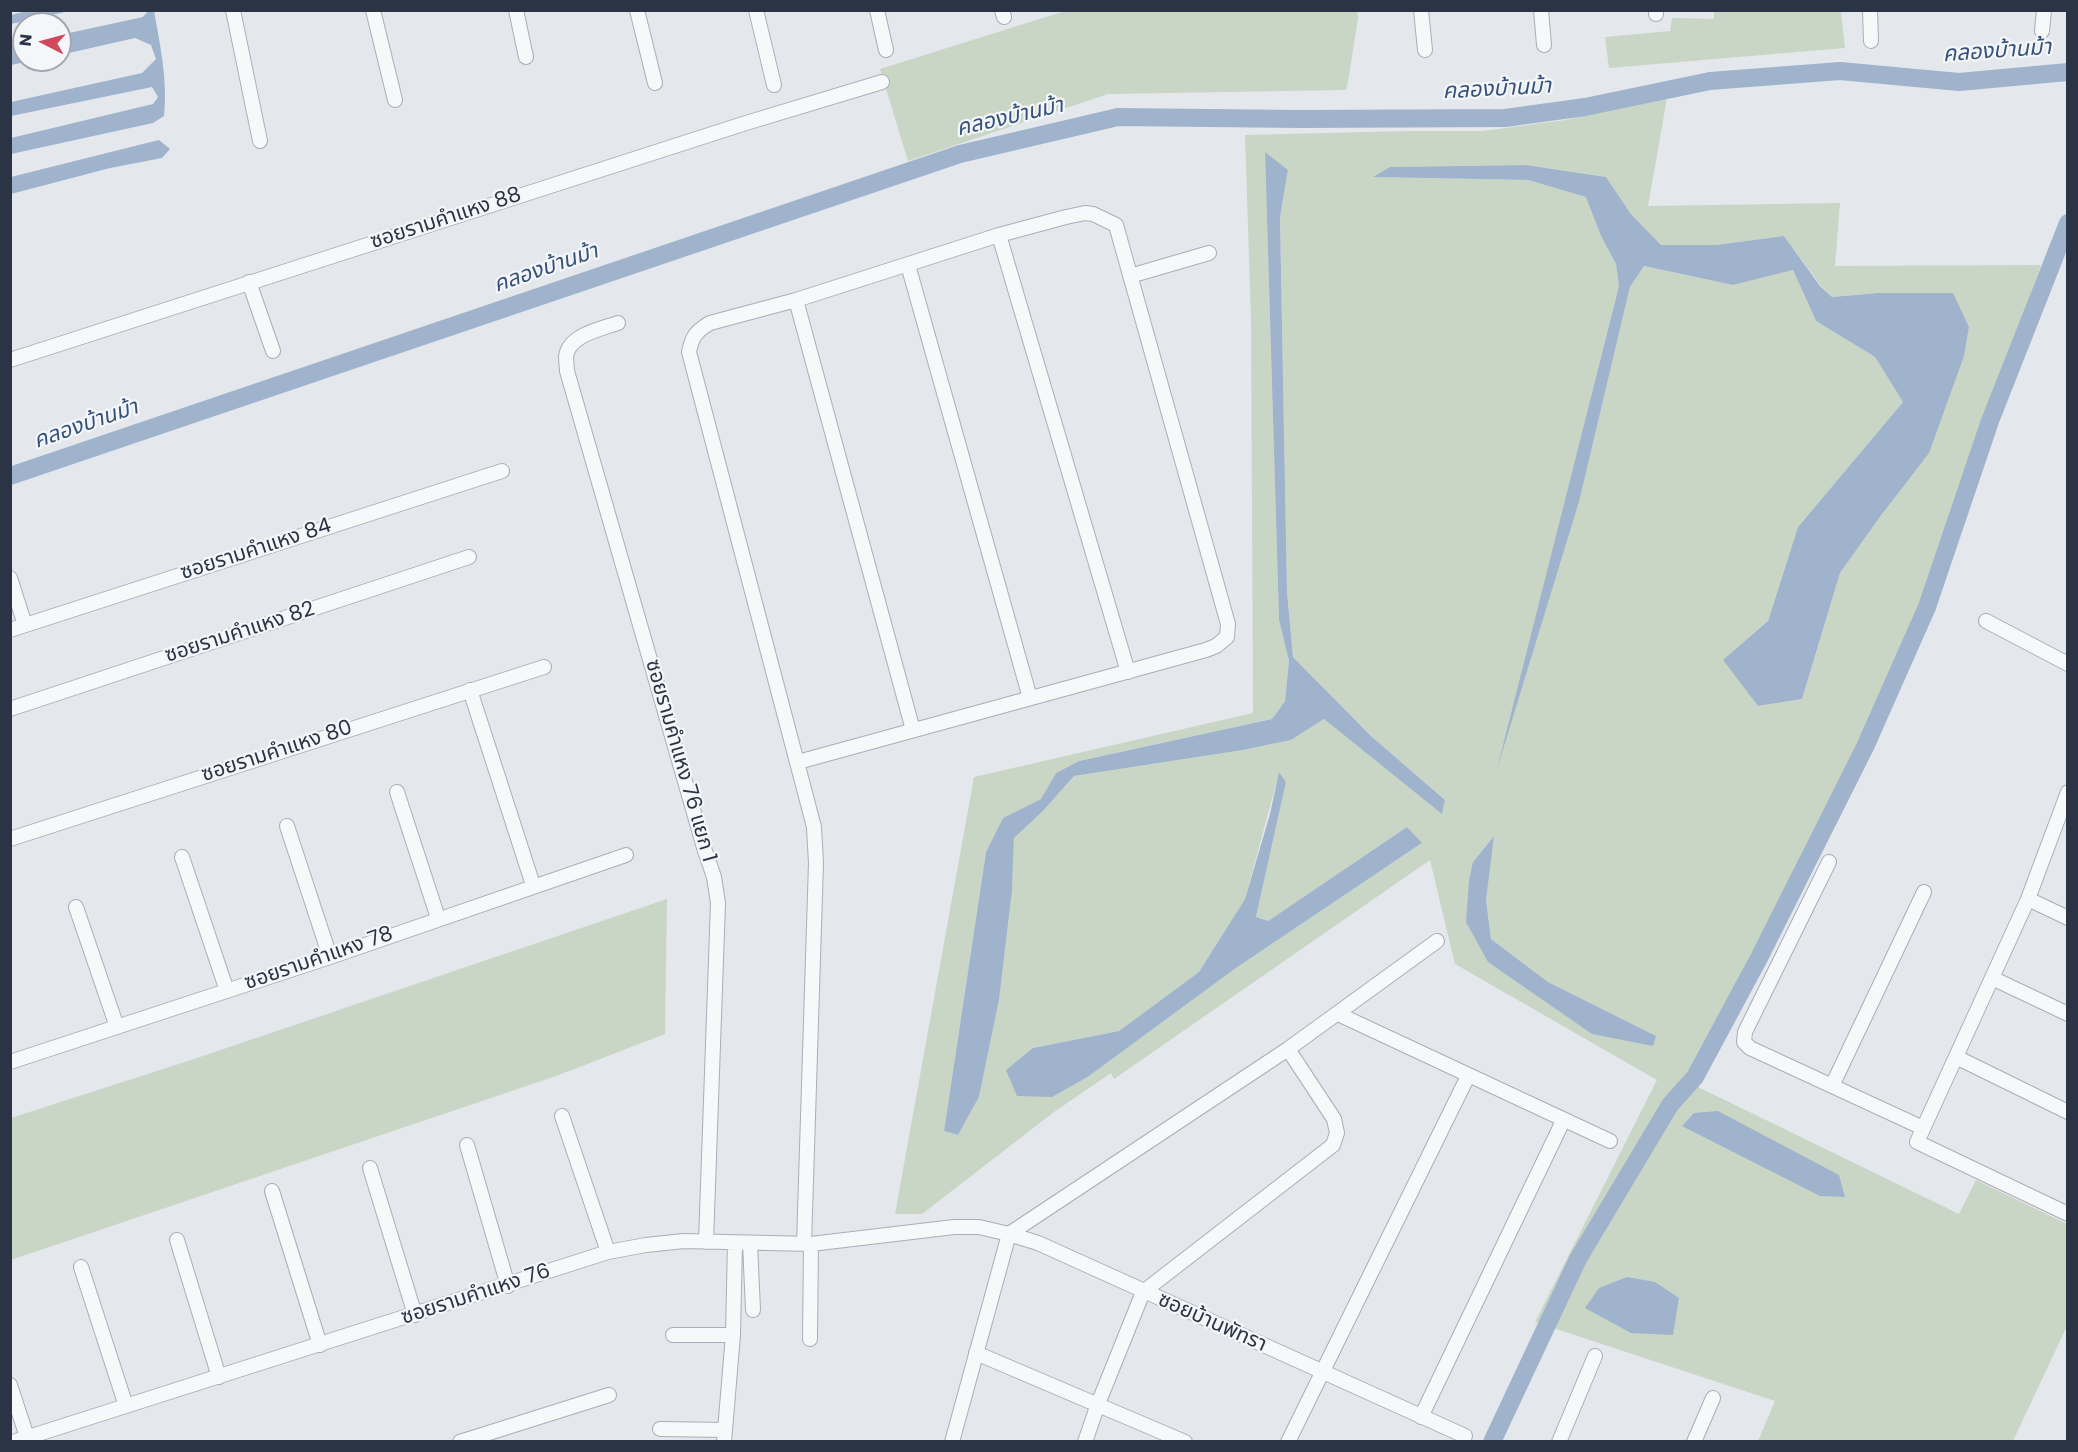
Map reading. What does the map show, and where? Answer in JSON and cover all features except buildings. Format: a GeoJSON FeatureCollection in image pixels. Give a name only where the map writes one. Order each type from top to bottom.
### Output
{"type":"FeatureCollection","features":[{"type":"Feature","properties":{"kind":"street"},"geometry":{"type":"LineString","coordinates":[[233,10],[260,141]]}},
{"type":"Feature","properties":{"kind":"street"},"geometry":{"type":"LineString","coordinates":[[373,10],[394,100]]}},
{"type":"Feature","properties":{"kind":"street"},"geometry":{"type":"LineString","coordinates":[[516,10],[526,57]]}},
{"type":"Feature","properties":{"kind":"street"},"geometry":{"type":"LineString","coordinates":[[637,10],[655,83]]}},
{"type":"Feature","properties":{"kind":"street"},"geometry":{"type":"LineString","coordinates":[[756,10],[774,85]]}},
{"type":"Feature","properties":{"kind":"street"},"geometry":{"type":"LineString","coordinates":[[877,10],[886,50]]}},
{"type":"Feature","properties":{"kind":"street"},"geometry":{"type":"LineString","coordinates":[[1421,10],[1425,50]]}},
{"type":"Feature","properties":{"kind":"street"},"geometry":{"type":"LineString","coordinates":[[1541,10],[1544,45]]}},
{"type":"Feature","properties":{"kind":"street"},"geometry":{"type":"LineString","coordinates":[[1870,10],[1871,41]]}},
{"type":"Feature","properties":{"kind":"street"},"geometry":{"type":"LineString","coordinates":[[2042,31],[2044,10]]}},
{"type":"Feature","properties":{"kind":"street","name":"ซอยรามคำแหง 88"},"geometry":{"type":"LineString","coordinates":[[10,360],[776,113],[882,82]]}},
{"type":"Feature","properties":{"kind":"street"},"geometry":{"type":"LineString","coordinates":[[798,762],[1128,672],[1216,646],[1227,637],[1228,624],[1116,225],[1093,214],[1085,213],[999,235],[796,300],[710,323],[699,329],[691,340],[689,352],[814,827],[816,863],[807,1244],[810,1339]]}},
{"type":"Feature","properties":{"kind":"street"},"geometry":{"type":"LineString","coordinates":[[999,235],[1128,672]]}},
{"type":"Feature","properties":{"kind":"street"},"geometry":{"type":"LineString","coordinates":[[1130,276],[1209,253]]}},
{"type":"Feature","properties":{"kind":"street"},"geometry":{"type":"LineString","coordinates":[[908,265],[1030,698]]}},
{"type":"Feature","properties":{"kind":"street"},"geometry":{"type":"LineString","coordinates":[[249,282],[273,351]]}},
{"type":"Feature","properties":{"kind":"street"},"geometry":{"type":"LineString","coordinates":[[796,300],[912,730]]}},
{"type":"Feature","properties":{"kind":"street","name":"ซอยรามคำแหง 76 แยก 1"},"geometry":{"type":"LineString","coordinates":[[618,323],[589,332],[577,340],[566,355],[567,371],[714,878],[718,903],[706,1242]]}},
{"type":"Feature","properties":{"kind":"street","name":"ซอยรามคำแหง 84"},"geometry":{"type":"LineString","coordinates":[[10,630],[502,471]]}},
{"type":"Feature","properties":{"kind":"street","name":"ซอยรามคำแหง 82"},"geometry":{"type":"LineString","coordinates":[[10,709],[470,557]]}},
{"type":"Feature","properties":{"kind":"street"},"geometry":{"type":"LineString","coordinates":[[10,578],[25,626]]}},
{"type":"Feature","properties":{"kind":"street"},"geometry":{"type":"LineString","coordinates":[[1986,621],[2067,664]]}},
{"type":"Feature","properties":{"kind":"street","name":"ซอยรามคำแหง 80"},"geometry":{"type":"LineString","coordinates":[[10,839],[544,667]]}},
{"type":"Feature","properties":{"kind":"street"},"geometry":{"type":"LineString","coordinates":[[470,690],[533,885]]}},
{"type":"Feature","properties":{"kind":"street"},"geometry":{"type":"LineString","coordinates":[[397,792],[438,918]]}},
{"type":"Feature","properties":{"kind":"street"},"geometry":{"type":"LineString","coordinates":[[2067,792],[2063,814],[2028,899],[1917,1142],[2067,1214]]}},
{"type":"Feature","properties":{"kind":"street"},"geometry":{"type":"LineString","coordinates":[[287,826],[330,957]]}},
{"type":"Feature","properties":{"kind":"street","name":"ซอยรามคำแหง 78"},"geometry":{"type":"LineString","coordinates":[[12,1057],[117,1027],[227,991],[626,855]]}},
{"type":"Feature","properties":{"kind":"street"},"geometry":{"type":"LineString","coordinates":[[182,857],[227,991]]}},
{"type":"Feature","properties":{"kind":"street"},"geometry":{"type":"LineString","coordinates":[[1829,862],[1745,1032],[1744,1042],[1750,1048],[1923,1128]]}},
{"type":"Feature","properties":{"kind":"street"},"geometry":{"type":"LineString","coordinates":[[1832,1086],[1924,892]]}},
{"type":"Feature","properties":{"kind":"street"},"geometry":{"type":"LineString","coordinates":[[2028,899],[2067,918]]}},
{"type":"Feature","properties":{"kind":"street"},"geometry":{"type":"LineString","coordinates":[[76,907],[117,1027]]}},
{"type":"Feature","properties":{"kind":"street"},"geometry":{"type":"LineString","coordinates":[[952,1442],[1009,1234],[1288,1049],[1437,941]]}},
{"type":"Feature","properties":{"kind":"street"},"geometry":{"type":"LineString","coordinates":[[1992,978],[2067,1014]]}},
{"type":"Feature","properties":{"kind":"street"},"geometry":{"type":"LineString","coordinates":[[1338,1014],[1610,1142]]}},
{"type":"Feature","properties":{"kind":"street"},"geometry":{"type":"LineString","coordinates":[[1085,1442],[1143,1292],[1333,1145],[1337,1133],[1335,1119],[1288,1049]]}},
{"type":"Feature","properties":{"kind":"street"},"geometry":{"type":"LineString","coordinates":[[1956,1057],[2067,1112]]}},
{"type":"Feature","properties":{"kind":"street"},"geometry":{"type":"LineString","coordinates":[[1288,1442],[1468,1076]]}},
{"type":"Feature","properties":{"kind":"street"},"geometry":{"type":"LineString","coordinates":[[562,1116],[608,1252]]}},
{"type":"Feature","properties":{"kind":"street"},"geometry":{"type":"LineString","coordinates":[[1422,1417],[1563,1121]]}},
{"type":"Feature","properties":{"kind":"street"},"geometry":{"type":"LineString","coordinates":[[467,1144],[508,1286]]}},
{"type":"Feature","properties":{"kind":"street"},"geometry":{"type":"LineString","coordinates":[[370,1168],[415,1315]]}},
{"type":"Feature","properties":{"kind":"street"},"geometry":{"type":"LineString","coordinates":[[272,1191],[320,1345]]}},
{"type":"Feature","properties":{"kind":"street","name":"ซอยรามคำแหง 76"},"geometry":{"type":"LineString","coordinates":[[13,1442],[508,1286],[608,1252],[684,1241],[807,1244],[954,1227]]}},
{"type":"Feature","properties":{"kind":"street","name":"ซอยบ้านพัทรา"},"geometry":{"type":"LineString","coordinates":[[954,1227],[978,1227],[1038,1244],[1465,1436]]}},
{"type":"Feature","properties":{"kind":"street"},"geometry":{"type":"LineString","coordinates":[[177,1240],[219,1377]]}},
{"type":"Feature","properties":{"kind":"street"},"geometry":{"type":"LineString","coordinates":[[660,1429],[725,1436],[733,1335],[735,1243]]}},
{"type":"Feature","properties":{"kind":"street"},"geometry":{"type":"LineString","coordinates":[[750,1243],[753,1310]]}},
{"type":"Feature","properties":{"kind":"street"},"geometry":{"type":"LineString","coordinates":[[81,1267],[126,1406]]}},
{"type":"Feature","properties":{"kind":"street"},"geometry":{"type":"LineString","coordinates":[[673,1335],[733,1335]]}},
{"type":"Feature","properties":{"kind":"street"},"geometry":{"type":"LineString","coordinates":[[976,1353],[1185,1441]]}},
{"type":"Feature","properties":{"kind":"street"},"geometry":{"type":"LineString","coordinates":[[1558,1442],[1595,1356]]}},
{"type":"Feature","properties":{"kind":"street"},"geometry":{"type":"LineString","coordinates":[[10,1385],[27,1437]]}},
{"type":"Feature","properties":{"kind":"street"},"geometry":{"type":"LineString","coordinates":[[460,1442],[609,1395]]}},
{"type":"Feature","properties":{"kind":"street"},"geometry":{"type":"LineString","coordinates":[[1694,1442],[1713,1398]]}},
{"type":"Feature","properties":{"kind":"green space"},"geometry":{"type":"Polygon","coordinates":[[[1714,10],[1841,11],[1845,48],[1609,68],[1605,37],[1670,31],[1672,18],[1714,19],[1714,10]]]}},
{"type":"Feature","properties":{"kind":"green space"},"geometry":{"type":"Polygon","coordinates":[[[1065,11],[1357,11],[1358,18],[1346,90],[1108,94],[908,161],[880,69],[1065,11]]]}},
{"type":"Feature","properties":{"kind":"green space"},"geometry":{"type":"Polygon","coordinates":[[[1667,98],[1648,206],[1840,203],[1835,266],[2041,265],[1909,634],[1862,746],[1687,1077],[1696,1086],[1959,1214],[1976,1180],[2067,1224],[2067,1326],[2013,1441],[1758,1441],[1775,1401],[1535,1322],[1657,1080],[1455,964],[1430,860],[1114,1079],[1111,1073],[1054,1112],[922,1214],[895,1214],[974,777],[1253,713],[1251,318],[1245,135],[1483,131],[1565,120],[1667,98]],[[1265,153],[1279,620],[1289,661],[1285,701],[1272,719],[1079,761],[1056,773],[1042,799],[1003,818],[986,852],[944,1131],[958,1135],[979,1097],[999,1000],[1012,891],[1014,838],[1043,811],[1074,776],[1243,750],[1291,740],[1324,719],[1442,813],[1445,800],[1371,736],[1293,657],[1287,592],[1280,217],[1288,170],[1265,153]],[[1526,165],[1391,167],[1374,177],[1528,180],[1587,197],[1601,236],[1616,264],[1619,286],[1502,751],[1579,502],[1630,287],[1644,266],[1733,285],[1793,270],[1816,321],[1875,357],[1903,402],[1798,527],[1768,621],[1724,660],[1758,706],[1802,699],[1840,573],[1882,514],[1964,356],[1969,327],[1952,293],[1877,293],[1832,297],[1821,286],[1784,236],[1716,245],[1661,245],[1631,214],[1606,177],[1526,165]],[[1279,773],[1245,899],[1199,972],[1119,1031],[1033,1048],[1089,1076],[1236,968],[1421,844],[1407,827],[1268,921],[1256,917],[1286,782],[1279,773]],[[1493,837],[1473,862],[1488,962],[1656,1036],[1548,982],[1491,939],[1486,900],[1493,837]]]}},
{"type":"Feature","properties":{"kind":"green space"},"geometry":{"type":"Polygon","coordinates":[[[667,899],[665,1034],[556,1076],[11,1260],[11,1118],[191,1060],[667,899]]]}},
{"type":"Feature","properties":{"kind":"water"},"geometry":{"type":"Polygon","coordinates":[[[31,10],[70,10],[65,12],[23,12],[31,10]]]}},
{"type":"Feature","properties":{"kind":"water"},"geometry":{"type":"Polygon","coordinates":[[[148,11],[154,11],[164,76],[164,116],[153,123],[11,154],[11,138],[153,104],[158,97],[152,87],[11,116],[11,102],[142,73],[156,59],[151,45],[135,38],[72,52],[72,32],[143,17],[148,11]]]}},
{"type":"Feature","properties":{"kind":"water"},"geometry":{"type":"Polygon","coordinates":[[[159,140],[170,149],[162,158],[110,168],[11,194],[11,177],[159,140]]]}},
{"type":"Feature","properties":{"kind":"water"},"geometry":{"type":"Polygon","coordinates":[[[1265,152],[1288,170],[1280,217],[1287,592],[1293,657],[1371,736],[1445,800],[1442,814],[1324,719],[1291,740],[1243,750],[1074,776],[1043,811],[1014,838],[1012,891],[999,1000],[979,1097],[958,1135],[944,1131],[986,852],[1003,818],[1041,799],[1056,773],[1079,761],[1272,719],[1285,701],[1289,661],[1279,620],[1265,152]]]}},
{"type":"Feature","properties":{"kind":"water"},"geometry":{"type":"Polygon","coordinates":[[[1526,165],[1606,177],[1631,214],[1661,245],[1716,245],[1784,236],[1820,286],[1832,297],[1877,293],[1953,293],[1969,327],[1964,356],[1929,453],[1840,573],[1802,699],[1758,706],[1723,660],[1768,621],[1798,527],[1903,402],[1875,357],[1816,321],[1793,270],[1733,285],[1644,266],[1630,287],[1579,502],[1497,769],[1619,286],[1616,264],[1601,236],[1586,197],[1528,180],[1373,177],[1390,167],[1526,165]]]}},
{"type":"Feature","properties":{"kind":"water"},"geometry":{"type":"Polygon","coordinates":[[[1279,772],[1286,782],[1256,917],[1268,921],[1407,827],[1422,843],[1236,968],[1089,1076],[1052,1097],[1017,1096],[1006,1070],[1033,1048],[1119,1031],[1199,972],[1245,899],[1270,814],[1279,772]]]}},
{"type":"Feature","properties":{"kind":"water"},"geometry":{"type":"Polygon","coordinates":[[[1494,836],[1486,900],[1491,939],[1548,982],[1656,1036],[1653,1046],[1592,1034],[1488,962],[1466,922],[1473,862],[1494,836]]]}},
{"type":"Feature","properties":{"kind":"water"},"geometry":{"type":"Polygon","coordinates":[[[1718,1111],[1839,1175],[1845,1197],[1820,1196],[1682,1126],[1694,1113],[1718,1111]]]}},
{"type":"Feature","properties":{"kind":"water"},"geometry":{"type":"Polygon","coordinates":[[[1627,1277],[1655,1282],[1679,1298],[1673,1335],[1631,1333],[1585,1308],[1599,1288],[1627,1277]]]}},
{"type":"Feature","properties":{"kind":"waterway","name":"คลองบ้านม้า"},"geometry":{"type":"LineString","coordinates":[[10,476],[960,154],[1118,117],[1505,118],[1585,107],[1710,81],[1840,71],[1959,82],[2068,72]]}},
{"type":"Feature","properties":{"kind":"waterway"},"geometry":{"type":"LineString","coordinates":[[1492,1442],[1578,1259],[1670,1105],[1695,1077],[1759,958],[1865,747],[1927,607],[1990,421],[2068,223]]}}]}
